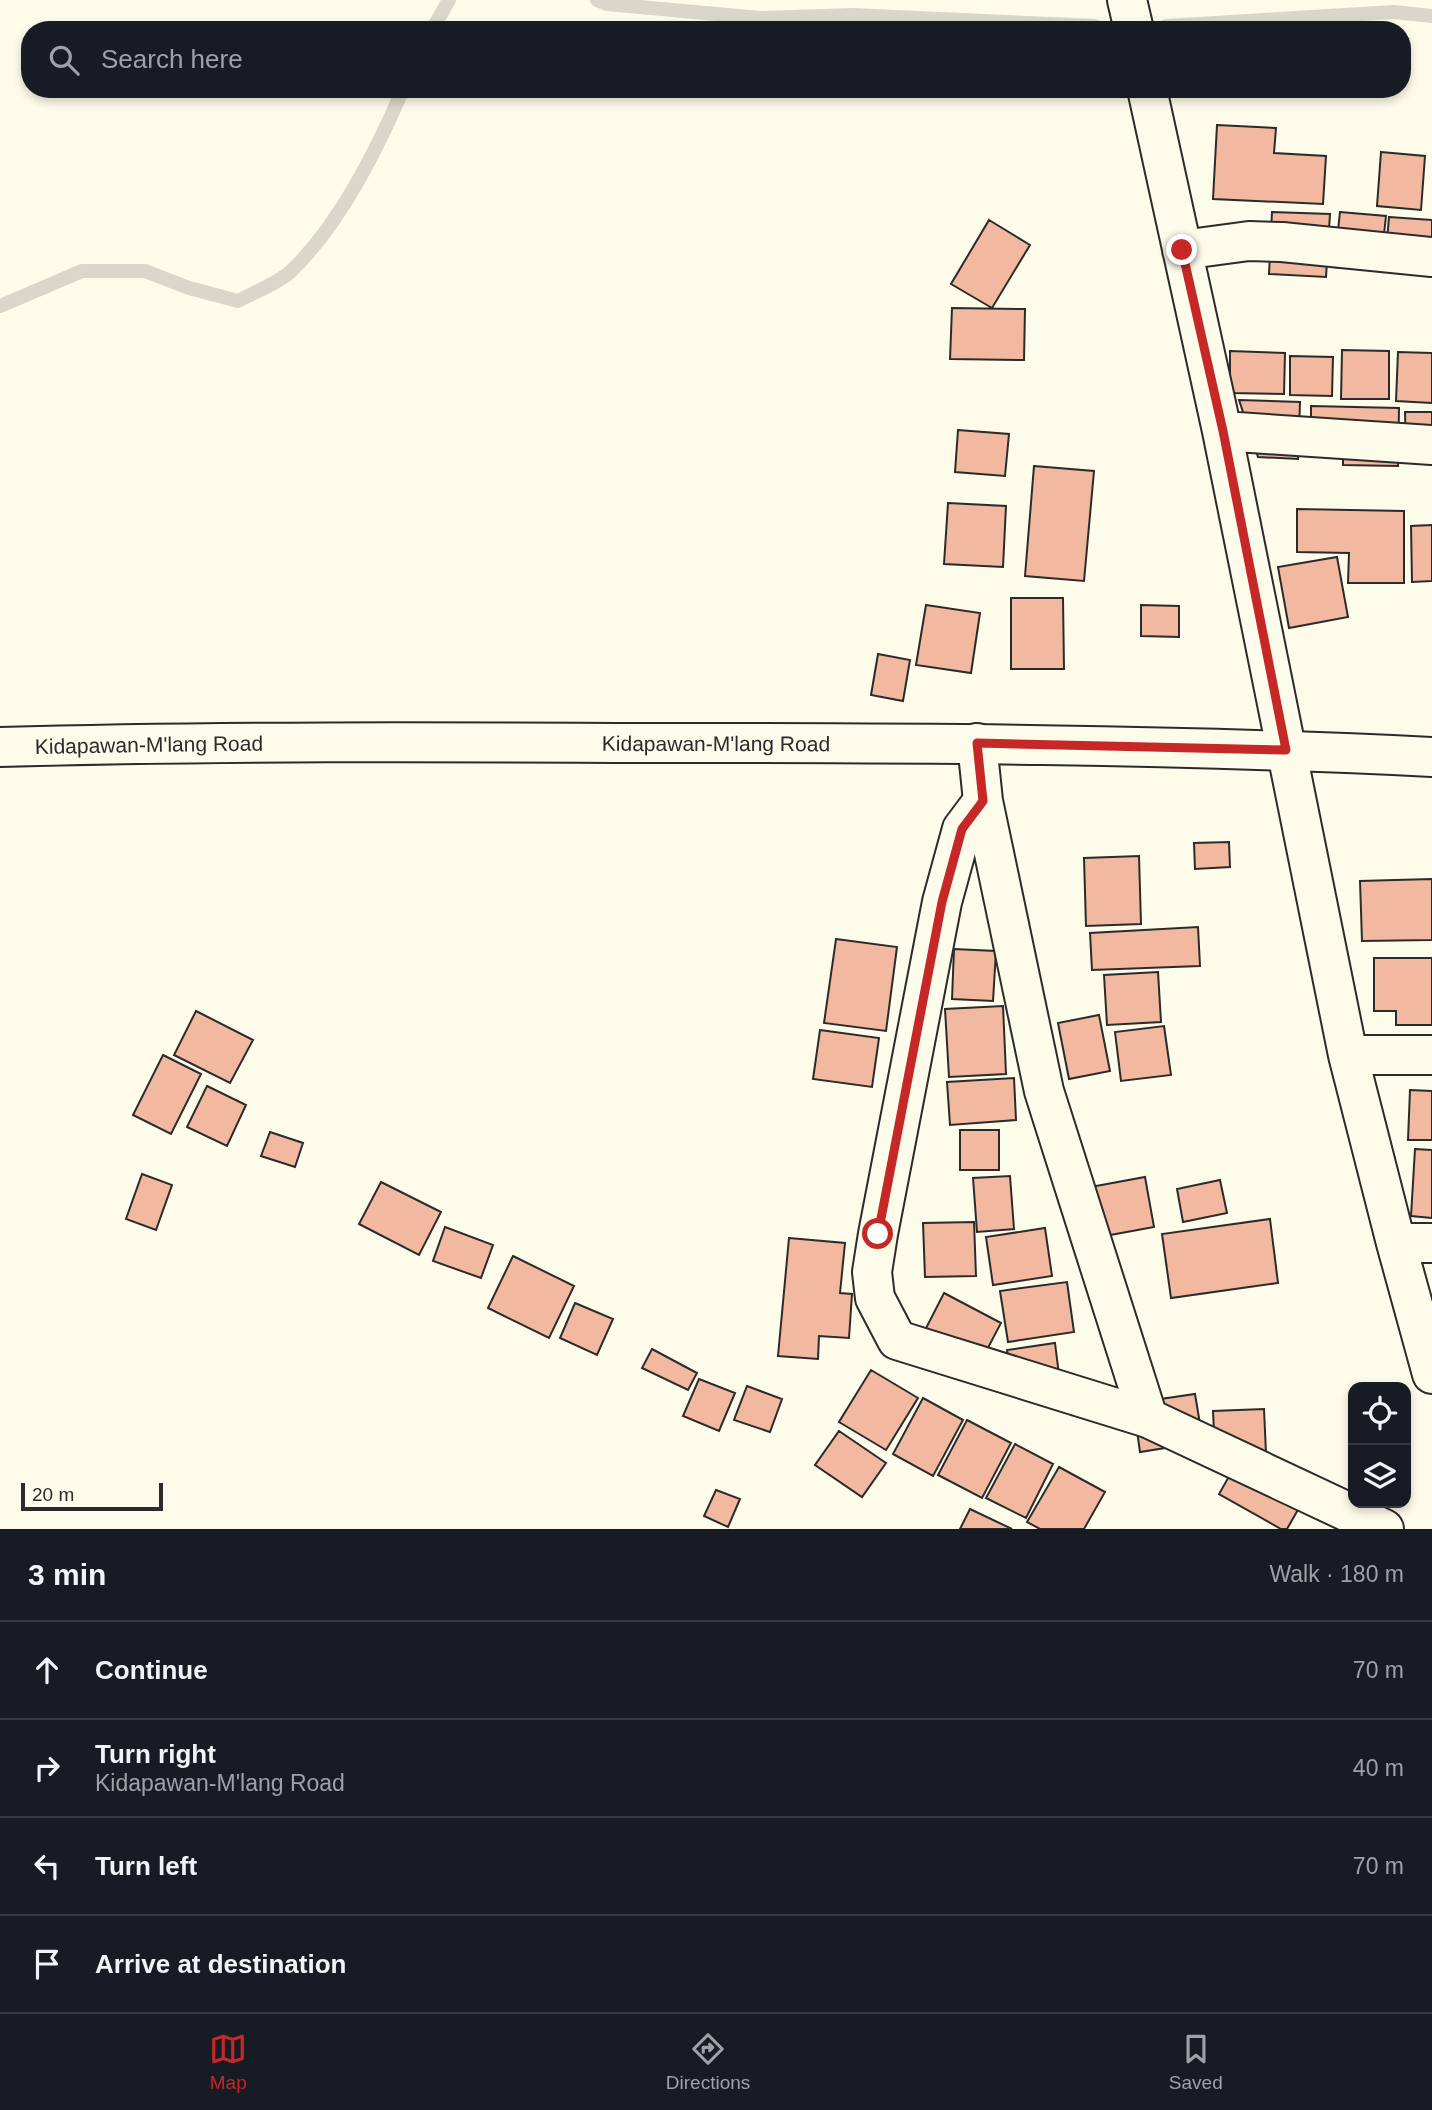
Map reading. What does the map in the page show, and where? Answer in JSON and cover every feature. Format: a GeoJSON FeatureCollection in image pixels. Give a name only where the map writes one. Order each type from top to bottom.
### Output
{"type":"FeatureCollection","features":[{"type":"Feature","properties":{"kind":"street"},"geometry":{"type":"LineString","coordinates":[[1127,0],[1132,21]]}},
{"type":"Feature","properties":{"kind":"street"},"geometry":{"type":"LineString","coordinates":[[1149,98],[1223,431],[1349,1055],[1414,1243],[1432,1374]]}},
{"type":"Feature","properties":{"kind":"street"},"geometry":{"type":"LineString","coordinates":[[1182,250],[1249,242],[1282,242],[1432,257]]}},
{"type":"Feature","properties":{"kind":"street"},"geometry":{"type":"LineString","coordinates":[[1223,431],[1432,445]]}},
{"type":"Feature","properties":{"kind":"street","name":"Kidapawan-M'lang Road"},"geometry":{"type":"LineString","coordinates":[[0,747],[190,742],[977,743],[1286,750],[1432,757]]}},
{"type":"Feature","properties":{"kind":"street"},"geometry":{"type":"LineString","coordinates":[[977,743],[983,801],[1044,1091],[1148,1418]]}},
{"type":"Feature","properties":{"kind":"street"},"geometry":{"type":"LineString","coordinates":[[983,801],[962,829],[942,902],[878,1234],[872,1272],[874,1298],[897,1340],[1148,1418],[1384,1529]]}},
{"type":"Feature","properties":{"kind":"street"},"geometry":{"type":"LineString","coordinates":[[1349,1055],[1432,1055]]}},
{"type":"Feature","properties":{"kind":"building"},"geometry":{"type":"Polygon","coordinates":[[[1217,125],[1276,128],[1274,153],[1326,156],[1323,204],[1213,199],[1217,125]]]}},
{"type":"Feature","properties":{"kind":"building"},"geometry":{"type":"Polygon","coordinates":[[[1381,152],[1425,156],[1421,210],[1377,206],[1381,152]]]}},
{"type":"Feature","properties":{"kind":"building"},"geometry":{"type":"Polygon","coordinates":[[[1272,212],[1330,214],[1326,277],[1269,274],[1272,212]]]}},
{"type":"Feature","properties":{"kind":"building"},"geometry":{"type":"Polygon","coordinates":[[[1340,212],[1386,216],[1380,271],[1334,267],[1340,212]]]}},
{"type":"Feature","properties":{"kind":"building"},"geometry":{"type":"Polygon","coordinates":[[[1389,217],[1432,220],[1432,238],[1385,264],[1389,217]]]}},
{"type":"Feature","properties":{"kind":"building"},"geometry":{"type":"Polygon","coordinates":[[[989,220],[1030,245],[992,308],[951,284],[989,220]]]}},
{"type":"Feature","properties":{"kind":"building"},"geometry":{"type":"Polygon","coordinates":[[[952,308],[1025,309],[1024,360],[950,359],[952,308]]]}},
{"type":"Feature","properties":{"kind":"building"},"geometry":{"type":"Polygon","coordinates":[[[1342,350],[1389,351],[1389,399],[1341,399],[1342,350]]]}},
{"type":"Feature","properties":{"kind":"building"},"geometry":{"type":"Polygon","coordinates":[[[1230,351],[1285,353],[1284,394],[1230,393],[1230,351]]]}},
{"type":"Feature","properties":{"kind":"building"},"geometry":{"type":"Polygon","coordinates":[[[1398,352],[1432,353],[1432,403],[1396,401],[1398,352]]]}},
{"type":"Feature","properties":{"kind":"building"},"geometry":{"type":"Polygon","coordinates":[[[1290,356],[1333,357],[1332,396],[1290,395],[1290,356]]]}},
{"type":"Feature","properties":{"kind":"building"},"geometry":{"type":"Polygon","coordinates":[[[1239,400],[1300,402],[1298,459],[1258,457],[1239,400]]]}},
{"type":"Feature","properties":{"kind":"building"},"geometry":{"type":"Polygon","coordinates":[[[1311,406],[1399,408],[1398,466],[1343,465],[1343,442],[1311,441],[1311,406]]]}},
{"type":"Feature","properties":{"kind":"building"},"geometry":{"type":"Polygon","coordinates":[[[1405,412],[1432,412],[1432,451],[1406,451],[1405,412]]]}},
{"type":"Feature","properties":{"kind":"building"},"geometry":{"type":"Polygon","coordinates":[[[958,430],[1009,434],[1005,476],[955,472],[958,430]]]}},
{"type":"Feature","properties":{"kind":"building"},"geometry":{"type":"Polygon","coordinates":[[[1034,466],[1094,471],[1084,581],[1025,576],[1034,466]]]}},
{"type":"Feature","properties":{"kind":"building"},"geometry":{"type":"Polygon","coordinates":[[[948,503],[1006,506],[1003,567],[944,564],[948,503]]]}},
{"type":"Feature","properties":{"kind":"building"},"geometry":{"type":"Polygon","coordinates":[[[1297,509],[1404,511],[1404,583],[1348,583],[1349,553],[1297,552],[1297,509]]]}},
{"type":"Feature","properties":{"kind":"building"},"geometry":{"type":"Polygon","coordinates":[[[1432,525],[1432,581],[1412,582],[1411,526],[1432,525]]]}},
{"type":"Feature","properties":{"kind":"building"},"geometry":{"type":"Polygon","coordinates":[[[1337,557],[1348,617],[1289,628],[1278,567],[1337,557]]]}},
{"type":"Feature","properties":{"kind":"building"},"geometry":{"type":"Polygon","coordinates":[[[1011,598],[1063,598],[1064,669],[1011,669],[1011,598]]]}},
{"type":"Feature","properties":{"kind":"building"},"geometry":{"type":"Polygon","coordinates":[[[926,605],[980,613],[971,673],[916,665],[926,605]]]}},
{"type":"Feature","properties":{"kind":"building"},"geometry":{"type":"Polygon","coordinates":[[[1141,605],[1179,606],[1179,637],[1141,636],[1141,605]]]}},
{"type":"Feature","properties":{"kind":"building"},"geometry":{"type":"Polygon","coordinates":[[[878,654],[910,660],[903,701],[871,695],[878,654]]]}},
{"type":"Feature","properties":{"kind":"building"},"geometry":{"type":"Polygon","coordinates":[[[1229,842],[1230,867],[1195,869],[1194,843],[1229,842]]]}},
{"type":"Feature","properties":{"kind":"building"},"geometry":{"type":"Polygon","coordinates":[[[1139,856],[1141,924],[1086,926],[1084,858],[1139,856]]]}},
{"type":"Feature","properties":{"kind":"building"},"geometry":{"type":"Polygon","coordinates":[[[1432,879],[1432,940],[1362,941],[1360,881],[1432,879]]]}},
{"type":"Feature","properties":{"kind":"building"},"geometry":{"type":"Polygon","coordinates":[[[1198,927],[1200,966],[1092,970],[1090,933],[1198,927]]]}},
{"type":"Feature","properties":{"kind":"building"},"geometry":{"type":"Polygon","coordinates":[[[836,939],[897,947],[886,1031],[824,1023],[836,939]]]}},
{"type":"Feature","properties":{"kind":"building"},"geometry":{"type":"Polygon","coordinates":[[[954,949],[996,951],[993,1001],[952,999],[954,949]]]}},
{"type":"Feature","properties":{"kind":"building"},"geometry":{"type":"Polygon","coordinates":[[[1374,958],[1432,958],[1432,1025],[1396,1025],[1396,1011],[1374,1011],[1374,958]]]}},
{"type":"Feature","properties":{"kind":"building"},"geometry":{"type":"Polygon","coordinates":[[[1158,972],[1161,1022],[1107,1025],[1104,975],[1158,972]]]}},
{"type":"Feature","properties":{"kind":"building"},"geometry":{"type":"Polygon","coordinates":[[[1003,1006],[1006,1074],[949,1077],[945,1009],[1003,1006]]]}},
{"type":"Feature","properties":{"kind":"building"},"geometry":{"type":"Polygon","coordinates":[[[196,1011],[253,1040],[230,1083],[174,1055],[196,1011]]]}},
{"type":"Feature","properties":{"kind":"building"},"geometry":{"type":"Polygon","coordinates":[[[1099,1015],[1110,1071],[1069,1079],[1058,1023],[1099,1015]]]}},
{"type":"Feature","properties":{"kind":"building"},"geometry":{"type":"Polygon","coordinates":[[[1164,1026],[1171,1075],[1121,1081],[1115,1032],[1164,1026]]]}},
{"type":"Feature","properties":{"kind":"building"},"geometry":{"type":"Polygon","coordinates":[[[820,1030],[879,1038],[872,1087],[813,1079],[820,1030]]]}},
{"type":"Feature","properties":{"kind":"building"},"geometry":{"type":"Polygon","coordinates":[[[163,1055],[201,1074],[171,1134],[133,1115],[163,1055]]]}},
{"type":"Feature","properties":{"kind":"building"},"geometry":{"type":"Polygon","coordinates":[[[1014,1078],[1016,1120],[950,1125],[947,1082],[1014,1078]]]}},
{"type":"Feature","properties":{"kind":"building"},"geometry":{"type":"Polygon","coordinates":[[[207,1086],[246,1105],[227,1146],[187,1127],[207,1086]]]}},
{"type":"Feature","properties":{"kind":"building"},"geometry":{"type":"Polygon","coordinates":[[[1410,1090],[1432,1091],[1432,1140],[1408,1140],[1410,1090]]]}},
{"type":"Feature","properties":{"kind":"building"},"geometry":{"type":"Polygon","coordinates":[[[960,1130],[999,1130],[999,1170],[960,1170],[960,1130]]]}},
{"type":"Feature","properties":{"kind":"building"},"geometry":{"type":"Polygon","coordinates":[[[270,1132],[303,1143],[295,1167],[261,1156],[270,1132]]]}},
{"type":"Feature","properties":{"kind":"building"},"geometry":{"type":"Polygon","coordinates":[[[1415,1149],[1432,1150],[1432,1218],[1411,1216],[1415,1149]]]}},
{"type":"Feature","properties":{"kind":"building"},"geometry":{"type":"Polygon","coordinates":[[[142,1174],[172,1185],[156,1230],[126,1219],[142,1174]]]}},
{"type":"Feature","properties":{"kind":"building"},"geometry":{"type":"Polygon","coordinates":[[[1010,1176],[1014,1229],[977,1232],[973,1178],[1010,1176]]]}},
{"type":"Feature","properties":{"kind":"building"},"geometry":{"type":"Polygon","coordinates":[[[1145,1177],[1154,1227],[1094,1238],[1085,1188],[1145,1177]]]}},
{"type":"Feature","properties":{"kind":"building"},"geometry":{"type":"Polygon","coordinates":[[[1220,1180],[1227,1213],[1183,1222],[1177,1189],[1220,1180]]]}},
{"type":"Feature","properties":{"kind":"building"},"geometry":{"type":"Polygon","coordinates":[[[381,1182],[441,1212],[419,1255],[359,1224],[381,1182]]]}},
{"type":"Feature","properties":{"kind":"building"},"geometry":{"type":"Polygon","coordinates":[[[1270,1219],[1278,1283],[1171,1298],[1162,1234],[1270,1219]]]}},
{"type":"Feature","properties":{"kind":"building"},"geometry":{"type":"Polygon","coordinates":[[[974,1222],[976,1276],[925,1277],[923,1223],[974,1222]]]}},
{"type":"Feature","properties":{"kind":"building"},"geometry":{"type":"Polygon","coordinates":[[[445,1227],[493,1245],[481,1278],[433,1261],[445,1227]]]}},
{"type":"Feature","properties":{"kind":"building"},"geometry":{"type":"Polygon","coordinates":[[[1045,1228],[1052,1276],[993,1285],[986,1237],[1045,1228]]]}},
{"type":"Feature","properties":{"kind":"building"},"geometry":{"type":"Polygon","coordinates":[[[789,1238],[845,1243],[840,1293],[852,1294],[849,1338],[819,1336],[818,1359],[778,1356],[789,1238]]]}},
{"type":"Feature","properties":{"kind":"building"},"geometry":{"type":"Polygon","coordinates":[[[513,1256],[574,1286],[549,1338],[488,1308],[513,1256]]]}},
{"type":"Feature","properties":{"kind":"building"},"geometry":{"type":"Polygon","coordinates":[[[1067,1282],[1074,1332],[1008,1342],[1000,1291],[1067,1282]]]}},
{"type":"Feature","properties":{"kind":"building"},"geometry":{"type":"Polygon","coordinates":[[[944,1293],[1001,1323],[980,1363],[923,1334],[944,1293]]]}},
{"type":"Feature","properties":{"kind":"building"},"geometry":{"type":"Polygon","coordinates":[[[575,1303],[613,1319],[597,1355],[560,1338],[575,1303]]]}},
{"type":"Feature","properties":{"kind":"building"},"geometry":{"type":"Polygon","coordinates":[[[1055,1343],[1060,1383],[1013,1390],[1007,1350],[1055,1343]]]}},
{"type":"Feature","properties":{"kind":"building"},"geometry":{"type":"Polygon","coordinates":[[[652,1349],[697,1373],[688,1390],[642,1368],[652,1349]]]}},
{"type":"Feature","properties":{"kind":"building"},"geometry":{"type":"Polygon","coordinates":[[[871,1370],[918,1398],[886,1450],[839,1422],[871,1370]]]}},
{"type":"Feature","properties":{"kind":"building"},"geometry":{"type":"Polygon","coordinates":[[[699,1379],[735,1393],[719,1431],[683,1416],[699,1379]]]}},
{"type":"Feature","properties":{"kind":"building"},"geometry":{"type":"Polygon","coordinates":[[[747,1386],[782,1399],[770,1432],[734,1420],[747,1386]]]}},
{"type":"Feature","properties":{"kind":"building"},"geometry":{"type":"Polygon","coordinates":[[[1195,1394],[1203,1442],[1140,1452],[1133,1403],[1195,1394]]]}},
{"type":"Feature","properties":{"kind":"building"},"geometry":{"type":"Polygon","coordinates":[[[923,1398],[963,1420],[933,1476],[893,1454],[923,1398]]]}},
{"type":"Feature","properties":{"kind":"building"},"geometry":{"type":"Polygon","coordinates":[[[1264,1409],[1266,1453],[1215,1454],[1213,1411],[1264,1409]]]}},
{"type":"Feature","properties":{"kind":"building"},"geometry":{"type":"Polygon","coordinates":[[[967,1420],[1011,1443],[982,1498],[938,1475],[967,1420]]]}},
{"type":"Feature","properties":{"kind":"building"},"geometry":{"type":"Polygon","coordinates":[[[839,1431],[886,1463],[862,1497],[815,1465],[839,1431]]]}},
{"type":"Feature","properties":{"kind":"building"},"geometry":{"type":"Polygon","coordinates":[[[1015,1444],[1053,1464],[1026,1518],[986,1498],[1015,1444]]]}},
{"type":"Feature","properties":{"kind":"building"},"geometry":{"type":"Polygon","coordinates":[[[1240,1457],[1307,1494],[1287,1529],[1281,1529],[1219,1494],[1240,1457]]]}},
{"type":"Feature","properties":{"kind":"building"},"geometry":{"type":"Polygon","coordinates":[[[1059,1467],[1105,1492],[1084,1529],[1040,1529],[1027,1522],[1059,1467]]]}},
{"type":"Feature","properties":{"kind":"building"},"geometry":{"type":"Polygon","coordinates":[[[716,1490],[740,1499],[728,1527],[704,1516],[716,1490]]]}},
{"type":"Feature","properties":{"kind":"building"},"geometry":{"type":"Polygon","coordinates":[[[970,1509],[1012,1529],[960,1529],[970,1509]]]}},
{"type":"Feature","properties":{"kind":"waterway"},"geometry":{"type":"LineString","coordinates":[[437,21],[449,0]]}},
{"type":"Feature","properties":{"kind":"waterway"},"geometry":{"type":"LineString","coordinates":[[597,0],[607,4],[760,18],[852,15],[985,21]]}},
{"type":"Feature","properties":{"kind":"waterway"},"geometry":{"type":"LineString","coordinates":[[1247,21],[1394,12],[1432,16]]}},
{"type":"Feature","properties":{"kind":"waterway"},"geometry":{"type":"LineString","coordinates":[[0,306],[82,271],[145,271],[189,288],[238,301],[272,284],[290,272],[325,233],[369,162],[399,98]]}},
{"type":"Feature","properties":{"kind":"route"},"geometry":{"type":"LineString","coordinates":[[878,1234],[942,902],[962,829],[983,801],[977,743],[1286,750],[1223,431],[1182,250]]}}]}
